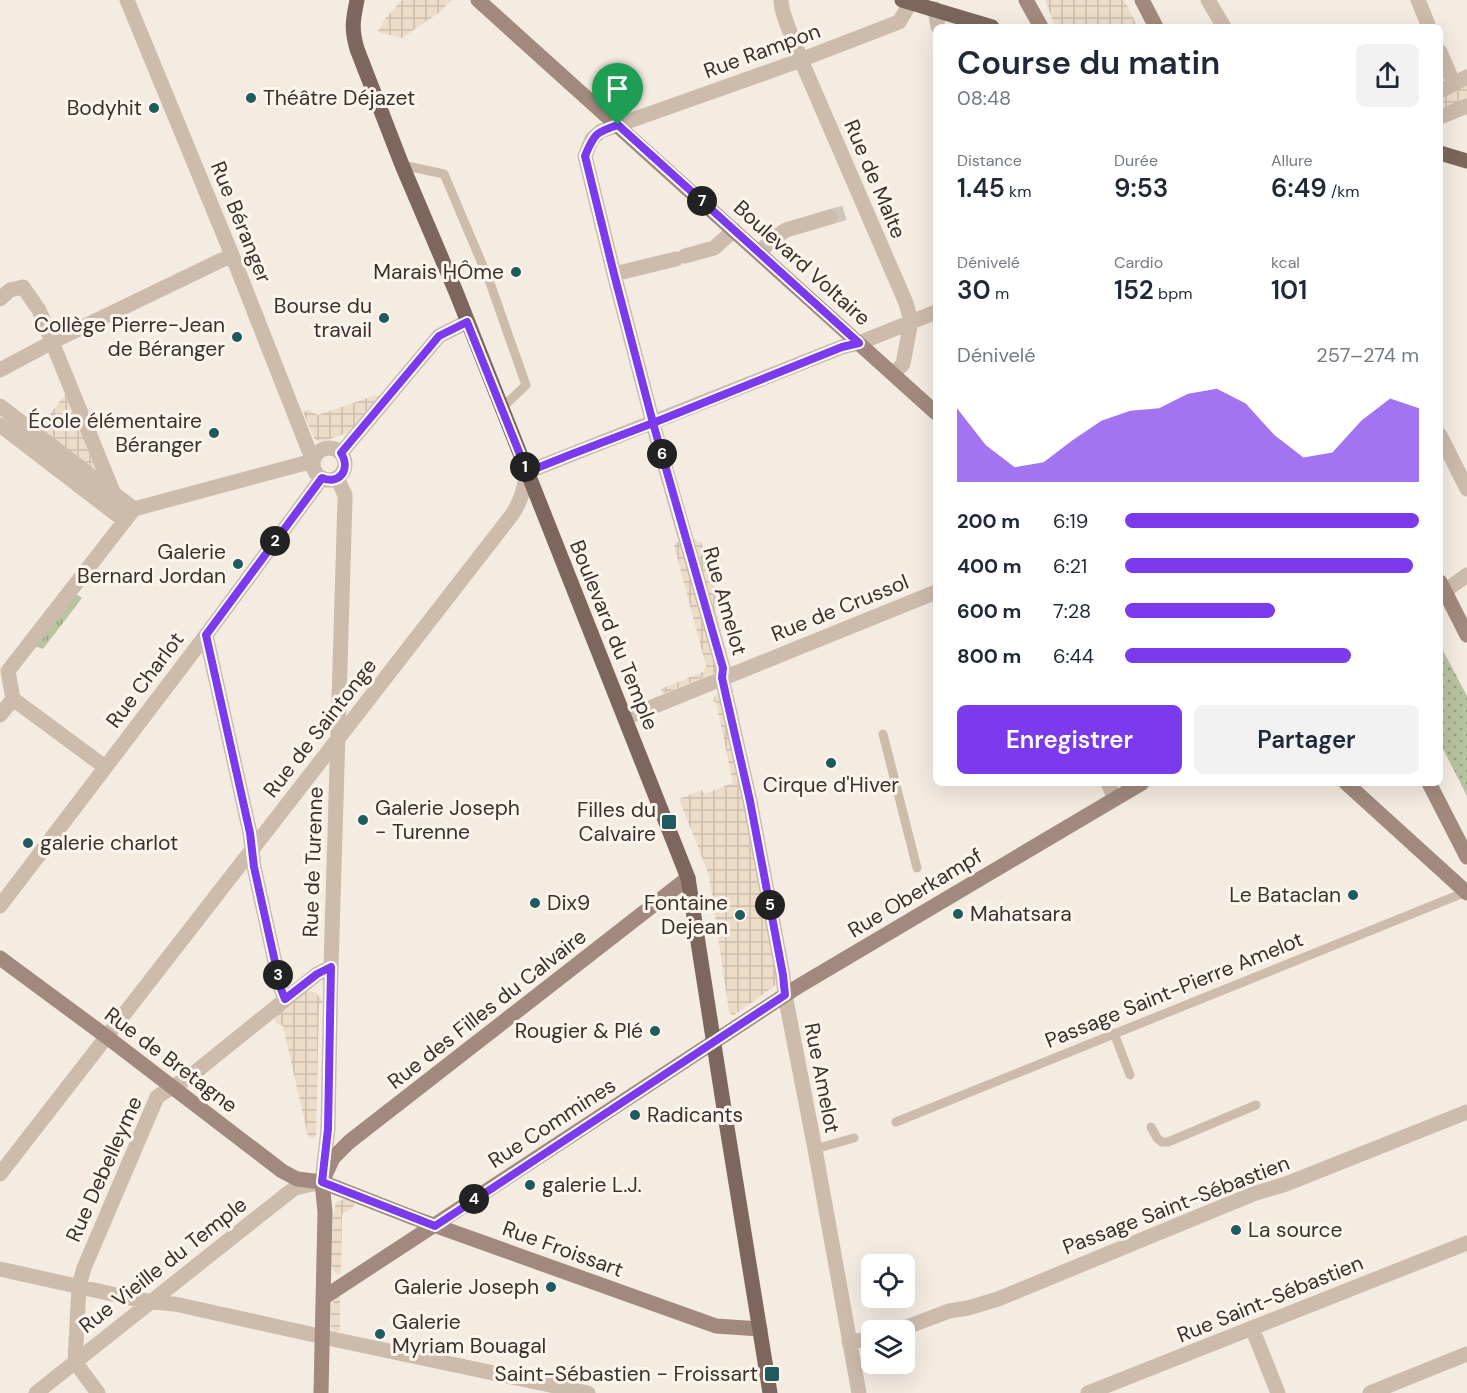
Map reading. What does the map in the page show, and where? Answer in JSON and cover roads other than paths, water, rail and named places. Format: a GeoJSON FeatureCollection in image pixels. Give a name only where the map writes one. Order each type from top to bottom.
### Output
{"type":"FeatureCollection","features":[{"type":"Feature","properties":{"kind":"main road","name":"Boulevard du Temple"},"geometry":{"type":"LineString","coordinates":[[357,0],[352,26],[353,35],[402,165],[502,408],[688,878],[770,1393]]}},
{"type":"Feature","properties":{"kind":"main road"},"geometry":{"type":"LineString","coordinates":[[907,1],[982,24]]}},
{"type":"Feature","properties":{"kind":"main road"},"geometry":{"type":"LineString","coordinates":[[1443,154],[1467,161]]}},
{"type":"Feature","properties":{"kind":"street","name":"Rue Béranger"},"geometry":{"type":"LineString","coordinates":[[128,0],[313,461]]}},
{"type":"Feature","properties":{"kind":"street","name":"Boulevard Voltaire"},"geometry":{"type":"LineString","coordinates":[[478,0],[933,409]]}},
{"type":"Feature","properties":{"kind":"street","name":"Rue de Malte"},"geometry":{"type":"LineString","coordinates":[[781,0],[781,9],[858,209],[906,303],[911,321],[903,363],[893,374]]}},
{"type":"Feature","properties":{"kind":"street"},"geometry":{"type":"LineString","coordinates":[[1026,0],[1039,24]]}},
{"type":"Feature","properties":{"kind":"street"},"geometry":{"type":"LineString","coordinates":[[1142,0],[1154,24]]}},
{"type":"Feature","properties":{"kind":"street"},"geometry":{"type":"LineString","coordinates":[[1208,0],[1222,24]]}},
{"type":"Feature","properties":{"kind":"street"},"geometry":{"type":"LineString","coordinates":[[1418,0],[1428,24]]}},
{"type":"Feature","properties":{"kind":"street","name":"Rue Rampon"},"geometry":{"type":"LineString","coordinates":[[618,125],[801,60],[899,22],[907,1]]}},
{"type":"Feature","properties":{"kind":"street"},"geometry":{"type":"LineString","coordinates":[[935,9],[938,24]]}},
{"type":"Feature","properties":{"kind":"street"},"geometry":{"type":"LineString","coordinates":[[1443,59],[1454,84]]}},
{"type":"Feature","properties":{"kind":"street"},"geometry":{"type":"LineString","coordinates":[[1443,116],[1467,106]]}},
{"type":"Feature","properties":{"kind":"street","name":"Rue Amelot"},"geometry":{"type":"LineString","coordinates":[[618,125],[601,130],[592,139],[585,156],[653,423],[723,668],[722,678],[750,801],[859,1393]]}},
{"type":"Feature","properties":{"kind":"street"},"geometry":{"type":"LineString","coordinates":[[759,252],[786,230],[830,217]]}},
{"type":"Feature","properties":{"kind":"street"},"geometry":{"type":"LineString","coordinates":[[614,274],[714,248],[734,230]]}},
{"type":"Feature","properties":{"kind":"street"},"geometry":{"type":"LineString","coordinates":[[0,370],[52,342],[232,255]]}},
{"type":"Feature","properties":{"kind":"street"},"geometry":{"type":"LineString","coordinates":[[0,299],[10,290],[23,286],[39,310],[114,494],[129,515]]}},
{"type":"Feature","properties":{"kind":"street"},"geometry":{"type":"LineString","coordinates":[[527,472],[835,349],[859,343],[933,313]]}},
{"type":"Feature","properties":{"kind":"street"},"geometry":{"type":"LineString","coordinates":[[341,453],[439,336],[467,322]]}},
{"type":"Feature","properties":{"kind":"street"},"geometry":{"type":"LineString","coordinates":[[0,406],[114,494]]}},
{"type":"Feature","properties":{"kind":"street"},"geometry":{"type":"LineString","coordinates":[[0,425],[129,515]]}},
{"type":"Feature","properties":{"kind":"street"},"geometry":{"type":"LineString","coordinates":[[1443,441],[1467,489]]}},
{"type":"Feature","properties":{"kind":"street"},"geometry":{"type":"LineString","coordinates":[[332,448],[341,453],[345,462],[344,472],[329,478],[314,471],[313,461],[322,450],[332,448]]}},
{"type":"Feature","properties":{"kind":"street"},"geometry":{"type":"LineString","coordinates":[[105,767],[13,699],[4,668],[129,515],[313,461]]}},
{"type":"Feature","properties":{"kind":"street","name":"Rue de Saintonge"},"geometry":{"type":"LineString","coordinates":[[0,1174],[519,505],[524,493],[527,472]]}},
{"type":"Feature","properties":{"kind":"street","name":"Rue Charlot"},"geometry":{"type":"LineString","coordinates":[[0,906],[206,635],[329,478]]}},
{"type":"Feature","properties":{"kind":"street","name":"Rue de Turenne"},"geometry":{"type":"LineString","coordinates":[[321,1393],[325,1212],[322,1182],[328,1129],[345,495],[329,478]]}},
{"type":"Feature","properties":{"kind":"street"},"geometry":{"type":"LineString","coordinates":[[1443,588],[1467,575]]}},
{"type":"Feature","properties":{"kind":"street"},"geometry":{"type":"LineString","coordinates":[[1443,591],[1467,635]]}},
{"type":"Feature","properties":{"kind":"street","name":"Rue de Crussol"},"geometry":{"type":"LineString","coordinates":[[625,718],[722,678],[856,629],[933,593]]}},
{"type":"Feature","properties":{"kind":"street"},"geometry":{"type":"LineString","coordinates":[[206,635],[250,833],[254,867],[285,999]]}},
{"type":"Feature","properties":{"kind":"street"},"geometry":{"type":"LineString","coordinates":[[0,715],[13,699]]}},
{"type":"Feature","properties":{"kind":"street"},"geometry":{"type":"LineString","coordinates":[[1109,786],[1115,800]]}},
{"type":"Feature","properties":{"kind":"street","name":"Rue Oberkampf"},"geometry":{"type":"LineString","coordinates":[[714,1043],[785,995],[1137,786]]}},
{"type":"Feature","properties":{"kind":"street"},"geometry":{"type":"LineString","coordinates":[[1349,786],[1466,892]]}},
{"type":"Feature","properties":{"kind":"street"},"geometry":{"type":"LineString","coordinates":[[1431,786],[1467,857]]}},
{"type":"Feature","properties":{"kind":"street","name":"Rue des Filles du Calvaire"},"geometry":{"type":"LineString","coordinates":[[322,1182],[333,1158],[349,1142],[688,878]]}},
{"type":"Feature","properties":{"kind":"street","name":"Rue de Bretagne"},"geometry":{"type":"LineString","coordinates":[[0,958],[282,1171],[297,1179],[322,1182]]}},
{"type":"Feature","properties":{"kind":"street","name":"Rue Debelleyme"},"geometry":{"type":"LineString","coordinates":[[75,1362],[79,1286],[84,1268],[157,1097],[188,1078],[317,974],[331,967]]}},
{"type":"Feature","properties":{"kind":"street","name":"Rue Commines"},"geometry":{"type":"LineString","coordinates":[[323,1298],[680,1063],[714,1043]]}},
{"type":"Feature","properties":{"kind":"street","name":"Passage Saint-Sébastien"},"geometry":{"type":"LineString","coordinates":[[915,1324],[949,1311],[998,1299],[1253,1194],[1286,1184],[1467,1112]]}},
{"type":"Feature","properties":{"kind":"street","name":"Rue Froissart"},"geometry":{"type":"LineString","coordinates":[[322,1182],[435,1226],[716,1326],[760,1329]]}},
{"type":"Feature","properties":{"kind":"street","name":"Rue Vieille du Temple"},"geometry":{"type":"LineString","coordinates":[[36,1393],[289,1192],[295,1188],[322,1182]]}},
{"type":"Feature","properties":{"kind":"street","name":"Rue Saint-Sébastien"},"geometry":{"type":"LineString","coordinates":[[1088,1393],[1467,1243]]}},
{"type":"Feature","properties":{"kind":"street"},"geometry":{"type":"LineString","coordinates":[[0,1269],[152,1302],[175,1304],[588,1393]]}},
{"type":"Feature","properties":{"kind":"street"},"geometry":{"type":"LineString","coordinates":[[1252,1328],[1278,1393]]}},
{"type":"Feature","properties":{"kind":"street"},"geometry":{"type":"LineString","coordinates":[[849,1342],[861,1340]]}},
{"type":"Feature","properties":{"kind":"street"},"geometry":{"type":"LineString","coordinates":[[1370,1393],[1467,1354]]}},
{"type":"Feature","properties":{"kind":"street"},"geometry":{"type":"LineString","coordinates":[[75,1362],[98,1393]]}},
{"type":"Feature","properties":{"kind":"lane"},"geometry":{"type":"LineString","coordinates":[[402,165],[444,174],[489,280],[526,386],[502,408]]}},
{"type":"Feature","properties":{"kind":"lane"},"geometry":{"type":"LineString","coordinates":[[883,734],[917,868]]}},
{"type":"Feature","properties":{"kind":"lane","name":"Passage Saint-Pierre Amelot"},"geometry":{"type":"LineString","coordinates":[[896,1122],[1466,892]]}},
{"type":"Feature","properties":{"kind":"lane"},"geometry":{"type":"LineString","coordinates":[[1114,1033],[1130,1075]]}},
{"type":"Feature","properties":{"kind":"lane"},"geometry":{"type":"LineString","coordinates":[[1151,1127],[1162,1142],[1168,1142],[1256,1106]]}},
{"type":"Feature","properties":{"kind":"lane"},"geometry":{"type":"LineString","coordinates":[[815,1149],[854,1138]]}},
{"type":"Feature","properties":{"kind":"tunnel"},"geometry":{"type":"LineString","coordinates":[[830,217],[851,211]]}},
{"type":"Feature","properties":{"kind":"place","name":"Théâtre Déjazet"},"geometry":{"type":"Point","coordinates":[251,98]}},
{"type":"Feature","properties":{"kind":"place","name":"Bodyhit"},"geometry":{"type":"Point","coordinates":[154,108]}},
{"type":"Feature","properties":{"kind":"place","name":"Marais HÔme"},"geometry":{"type":"Point","coordinates":[516,272]}},
{"type":"Feature","properties":{"kind":"place","name":"Bourse du travail"},"geometry":{"type":"Point","coordinates":[384,318]}},
{"type":"Feature","properties":{"kind":"place","name":"Collège Pierre-Jean de Béranger"},"geometry":{"type":"Point","coordinates":[237,337]}},
{"type":"Feature","properties":{"kind":"place","name":"École élémentaire Béranger"},"geometry":{"type":"Point","coordinates":[214,433]}},
{"type":"Feature","properties":{"kind":"place","name":"Galerie Bernard Jordan"},"geometry":{"type":"Point","coordinates":[238,564]}},
{"type":"Feature","properties":{"kind":"place","name":"Cirque d'Hiver"},"geometry":{"type":"Point","coordinates":[831,763]}},
{"type":"Feature","properties":{"kind":"place","name":"Galerie Joseph - Turenne"},"geometry":{"type":"Point","coordinates":[363,820]}},
{"type":"Feature","properties":{"kind":"place","name":"Filles du Calvaire"},"geometry":{"type":"Point","coordinates":[669,822]}},
{"type":"Feature","properties":{"kind":"place","name":"galerie charlot"},"geometry":{"type":"Point","coordinates":[28,843]}},
{"type":"Feature","properties":{"kind":"place","name":"Le Bataclan"},"geometry":{"type":"Point","coordinates":[1353,895]}},
{"type":"Feature","properties":{"kind":"place","name":"Dix9"},"geometry":{"type":"Point","coordinates":[535,903]}},
{"type":"Feature","properties":{"kind":"place","name":"Mahatsara"},"geometry":{"type":"Point","coordinates":[958,914]}},
{"type":"Feature","properties":{"kind":"place","name":"Fontaine Dejean"},"geometry":{"type":"Point","coordinates":[740,915]}},
{"type":"Feature","properties":{"kind":"place","name":"Rougier & Plé"},"geometry":{"type":"Point","coordinates":[655,1031]}},
{"type":"Feature","properties":{"kind":"place","name":"Radicants"},"geometry":{"type":"Point","coordinates":[635,1115]}},
{"type":"Feature","properties":{"kind":"place","name":"galerie L.J."},"geometry":{"type":"Point","coordinates":[530,1185]}},
{"type":"Feature","properties":{"kind":"place","name":"La source"},"geometry":{"type":"Point","coordinates":[1236,1230]}},
{"type":"Feature","properties":{"kind":"place","name":"Galerie Joseph"},"geometry":{"type":"Point","coordinates":[551,1287]}},
{"type":"Feature","properties":{"kind":"place","name":"Galerie Myriam Bouagal"},"geometry":{"type":"Point","coordinates":[380,1334]}},
{"type":"Feature","properties":{"kind":"place","name":"Saint-Sébastien - Froissart"},"geometry":{"type":"Point","coordinates":[772,1374]}}]}
